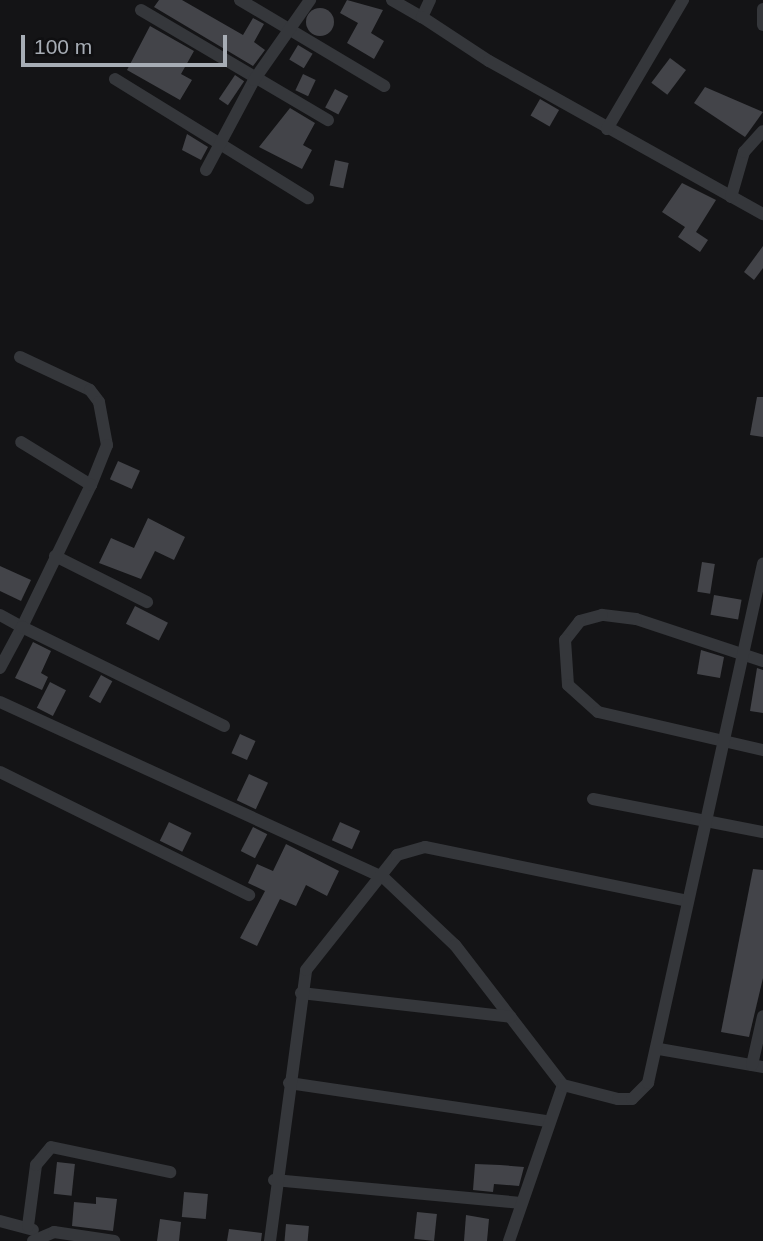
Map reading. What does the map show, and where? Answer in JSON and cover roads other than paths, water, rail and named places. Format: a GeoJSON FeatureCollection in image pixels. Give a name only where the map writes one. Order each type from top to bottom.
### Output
{"type":"FeatureCollection","features":[{"type":"Feature","properties":{"kind":"street"},"geometry":{"type":"LineString","coordinates":[[240,0],[384,86]]}},
{"type":"Feature","properties":{"kind":"street"},"geometry":{"type":"LineString","coordinates":[[206,170],[218,143],[254,80],[310,0]]}},
{"type":"Feature","properties":{"kind":"street"},"geometry":{"type":"LineString","coordinates":[[392,0],[607,129],[763,214]]}},
{"type":"Feature","properties":{"kind":"street"},"geometry":{"type":"LineString","coordinates":[[422,18],[430,0]]}},
{"type":"Feature","properties":{"kind":"street"},"geometry":{"type":"LineString","coordinates":[[607,129],[683,0]]}},
{"type":"Feature","properties":{"kind":"street"},"geometry":{"type":"LineString","coordinates":[[763,9],[763,25]]}},
{"type":"Feature","properties":{"kind":"street"},"geometry":{"type":"LineString","coordinates":[[141,10],[254,80],[328,120]]}},
{"type":"Feature","properties":{"kind":"street"},"geometry":{"type":"LineString","coordinates":[[115,79],[308,198]]}},
{"type":"Feature","properties":{"kind":"street"},"geometry":{"type":"LineString","coordinates":[[731,197],[744,152],[763,131]]}},
{"type":"Feature","properties":{"kind":"street"},"geometry":{"type":"LineString","coordinates":[[0,668],[91,485],[107,445],[99,402],[90,390],[20,357]]}},
{"type":"Feature","properties":{"kind":"street"},"geometry":{"type":"LineString","coordinates":[[21,442],[91,485]]}},
{"type":"Feature","properties":{"kind":"street"},"geometry":{"type":"LineString","coordinates":[[55,555],[147,602]]}},
{"type":"Feature","properties":{"kind":"street"},"geometry":{"type":"LineString","coordinates":[[0,702],[383,877],[455,945],[562,1085],[632,1099],[648,1083],[659,1049],[688,901],[763,564]]}},
{"type":"Feature","properties":{"kind":"street"},"geometry":{"type":"LineString","coordinates":[[0,615],[224,726]]}},
{"type":"Feature","properties":{"kind":"street"},"geometry":{"type":"LineString","coordinates":[[763,661],[742,657],[636,619],[602,615],[580,621],[565,640],[568,685],[578,701],[598,712],[722,743],[763,750]]}},
{"type":"Feature","properties":{"kind":"street"},"geometry":{"type":"LineString","coordinates":[[0,772],[249,895]]}},
{"type":"Feature","properties":{"kind":"street"},"geometry":{"type":"LineString","coordinates":[[593,799],[763,832]]}},
{"type":"Feature","properties":{"kind":"street"},"geometry":{"type":"LineString","coordinates":[[270,1241],[274,1180],[301,993],[314,952],[383,877],[397,855],[425,848],[688,901]]}},
{"type":"Feature","properties":{"kind":"street"},"geometry":{"type":"LineString","coordinates":[[301,993],[511,1017]]}},
{"type":"Feature","properties":{"kind":"street"},"geometry":{"type":"LineString","coordinates":[[659,1049],[758,1066],[763,1016]]}},
{"type":"Feature","properties":{"kind":"street"},"geometry":{"type":"LineString","coordinates":[[289,1083],[547,1121]]}},
{"type":"Feature","properties":{"kind":"street"},"geometry":{"type":"LineString","coordinates":[[509,1241],[547,1121],[562,1085]]}},
{"type":"Feature","properties":{"kind":"street"},"geometry":{"type":"LineString","coordinates":[[114,1241],[36,1238],[28,1226],[36,1165],[51,1147],[170,1172]]}},
{"type":"Feature","properties":{"kind":"street"},"geometry":{"type":"LineString","coordinates":[[274,1180],[521,1203]]}},
{"type":"Feature","properties":{"kind":"street"},"geometry":{"type":"LineString","coordinates":[[0,1222],[28,1226]]}}]}
